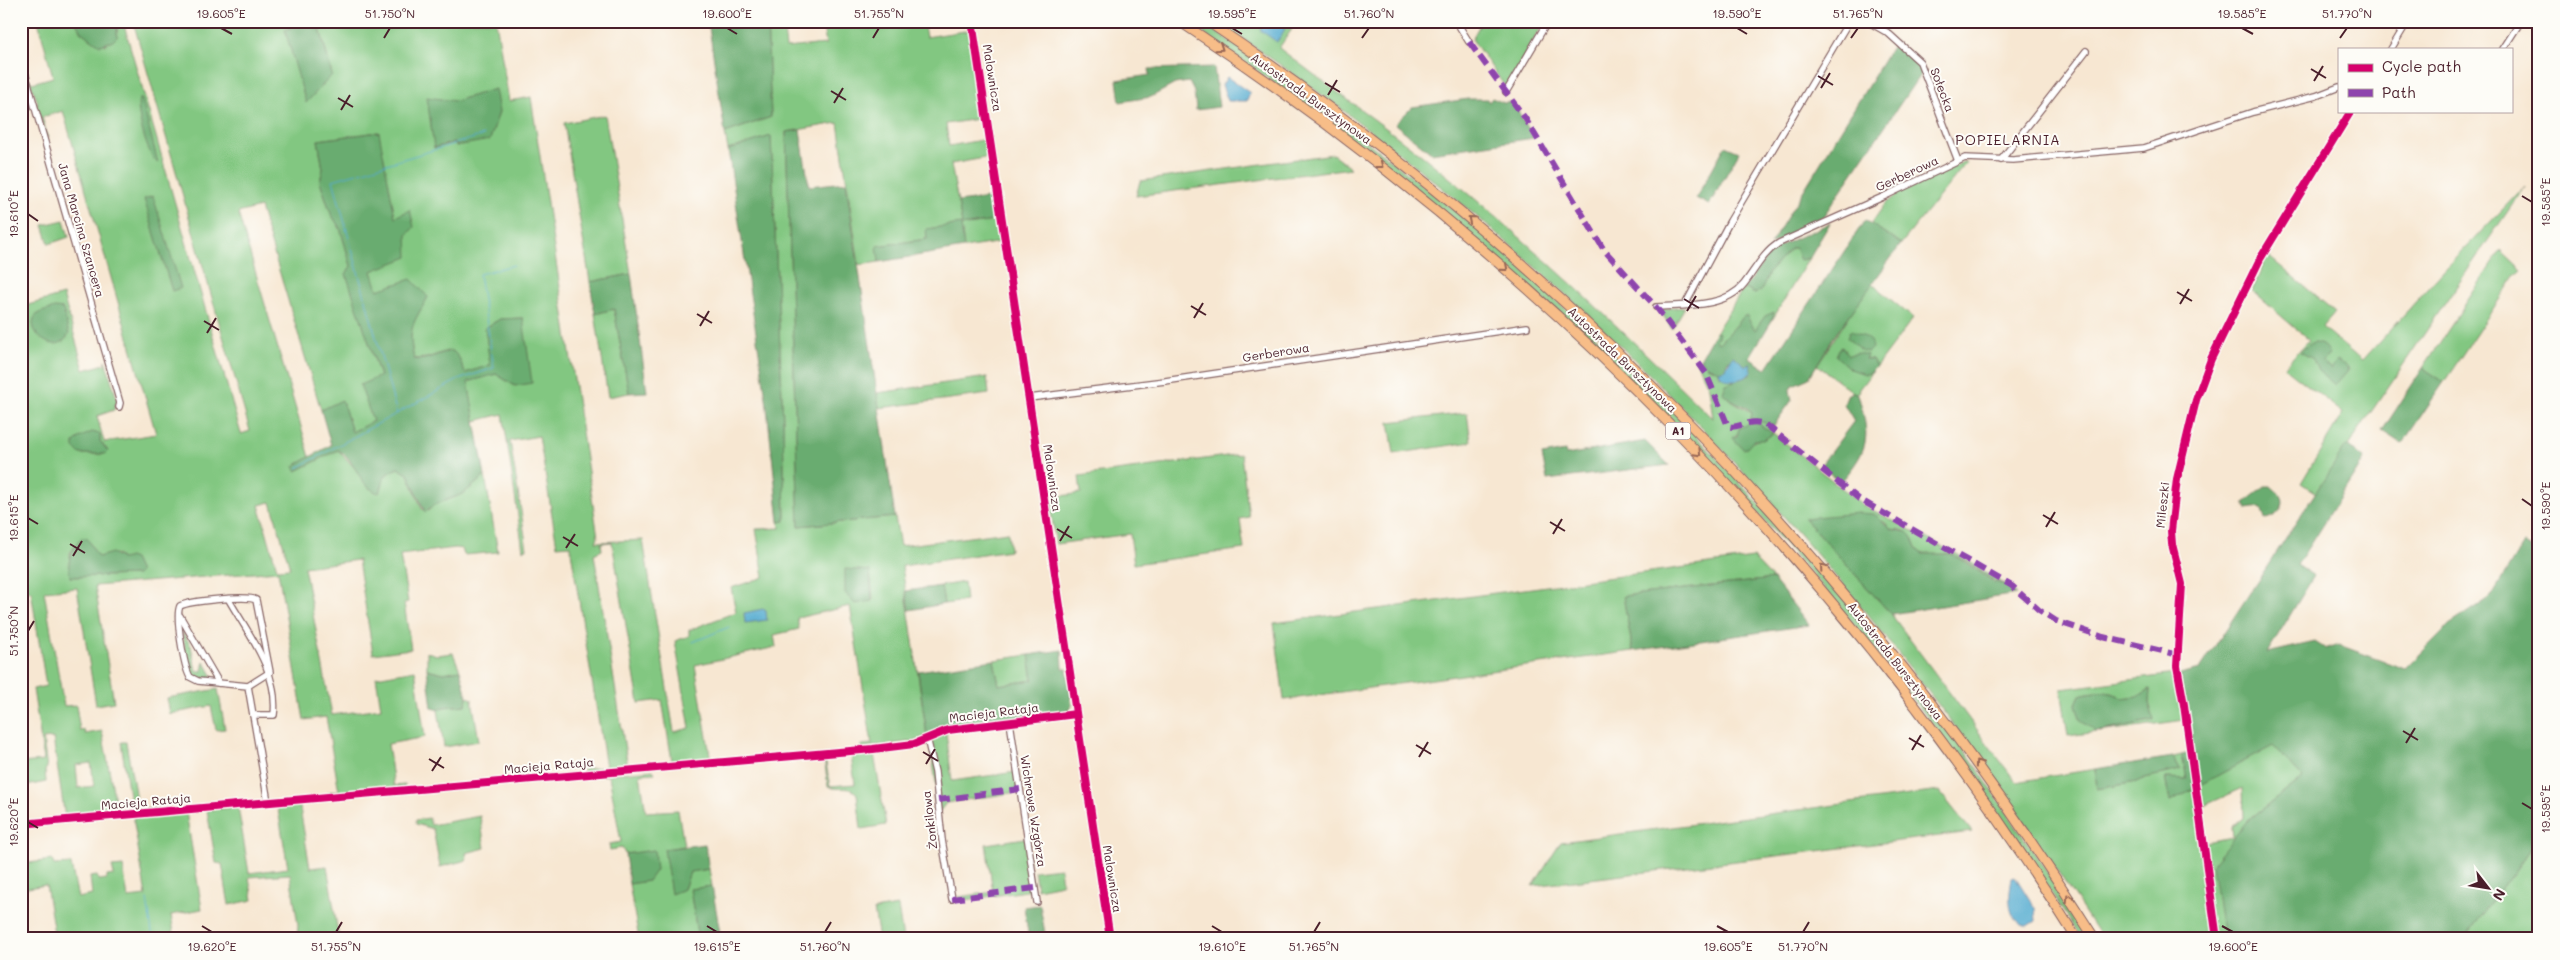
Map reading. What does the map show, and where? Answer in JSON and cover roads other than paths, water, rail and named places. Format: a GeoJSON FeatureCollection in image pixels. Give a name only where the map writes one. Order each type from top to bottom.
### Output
{"type":"FeatureCollection","features":[{"type":"Feature","properties":{"kind":"highway","name":"Autostrada Bursztynowa"},"geometry":{"type":"LineString","coordinates":[[1180,21],[1306,109],[1436,209],[1552,310],[1681,435],[1807,572],[1902,688],[1982,795],[2077,939]]}},
{"type":"Feature","properties":{"kind":"highway","name":"Autostrada Bursztynowa"},"geometry":{"type":"LineString","coordinates":[[1207,21],[1353,125],[1465,214],[1592,327],[1715,448],[1829,574],[1921,688],[1993,786],[2095,939]]}},
{"type":"Feature","properties":{"kind":"street","name":"Malownicza"},"geometry":{"type":"LineString","coordinates":[[972,21],[1110,939]]}},
{"type":"Feature","properties":{"kind":"street"},"geometry":{"type":"LineString","coordinates":[[1456,21],[1469,42]]}},
{"type":"Feature","properties":{"kind":"street"},"geometry":{"type":"LineString","coordinates":[[1506,92],[1548,21]]}},
{"type":"Feature","properties":{"kind":"street"},"geometry":{"type":"LineString","coordinates":[[1685,305],[1739,206],[1850,21]]}},
{"type":"Feature","properties":{"kind":"street","name":"Sołecka"},"geometry":{"type":"LineString","coordinates":[[1866,21],[1899,41],[1920,62],[1958,161]]}},
{"type":"Feature","properties":{"kind":"street"},"geometry":{"type":"LineString","coordinates":[[2392,48],[2408,21]]}},
{"type":"Feature","properties":{"kind":"street"},"geometry":{"type":"LineString","coordinates":[[2504,48],[2520,21]]}},
{"type":"Feature","properties":{"kind":"street"},"geometry":{"type":"LineString","coordinates":[[2001,160],[2086,52]]}},
{"type":"Feature","properties":{"kind":"street","name":"Jana Marcina Szancera"},"geometry":{"type":"LineString","coordinates":[[21,59],[120,403],[119,406]]}},
{"type":"Feature","properties":{"kind":"street","name":"Gerberowa"},"geometry":{"type":"LineString","coordinates":[[1656,307],[1708,302],[1735,292],[1744,284],[1772,247],[1958,161],[1972,157],[2001,160],[2144,148],[2166,143],[2253,112],[2316,96],[2338,87]]}},
{"type":"Feature","properties":{"kind":"street","name":"Mileszki"},"geometry":{"type":"LineString","coordinates":[[2217,939],[2184,705],[2177,676],[2182,584],[2172,544],[2174,492],[2196,400],[2212,359],[2260,259],[2351,112]]}},
{"type":"Feature","properties":{"kind":"street","name":"Gerberowa"},"geometry":{"type":"LineString","coordinates":[[1029,398],[1165,381],[1527,327]]}},
{"type":"Feature","properties":{"kind":"street"},"geometry":{"type":"LineString","coordinates":[[253,715],[274,715],[274,699],[270,672],[258,602],[251,598],[180,606],[178,612],[188,675],[195,681],[248,686],[270,672]]}},
{"type":"Feature","properties":{"kind":"street"},"geometry":{"type":"LineString","coordinates":[[229,600],[270,672]]}},
{"type":"Feature","properties":{"kind":"street"},"geometry":{"type":"LineString","coordinates":[[178,612],[219,683]]}},
{"type":"Feature","properties":{"kind":"street"},"geometry":{"type":"LineString","coordinates":[[248,686],[268,802]]}},
{"type":"Feature","properties":{"kind":"street","name":"Macieja Rataja"},"geometry":{"type":"LineString","coordinates":[[21,824],[873,749],[910,745],[945,731],[1076,714]]}},
{"type":"Feature","properties":{"kind":"street","name":"Wichrowe Wzgórza"},"geometry":{"type":"LineString","coordinates":[[1010,722],[1037,902]]}},
{"type":"Feature","properties":{"kind":"street","name":"Żonkilowa"},"geometry":{"type":"LineString","coordinates":[[927,738],[935,772],[942,840],[952,899]]}},
{"type":"Feature","properties":{"kind":"water"},"geometry":{"type":"Polygon","coordinates":[[[1267,21],[1274,21],[1285,29],[1277,42],[1260,30],[1267,21]]]}},
{"type":"Feature","properties":{"kind":"water"},"geometry":{"type":"Polygon","coordinates":[[[1227,77],[1250,93],[1247,101],[1228,101],[1222,85],[1227,77]]]}},
{"type":"Feature","properties":{"kind":"water"},"geometry":{"type":"Polygon","coordinates":[[[1733,356],[1746,366],[1750,363],[1752,371],[1740,379],[1729,380],[1721,375],[1719,371],[1725,369],[1733,356]]]}},
{"type":"Feature","properties":{"kind":"water"},"geometry":{"type":"Polygon","coordinates":[[[763,609],[766,611],[767,620],[745,623],[744,613],[763,609]]]}},
{"type":"Feature","properties":{"kind":"water"},"geometry":{"type":"Polygon","coordinates":[[[2015,876],[2035,908],[2036,921],[2028,926],[2015,919],[2010,906],[2012,877],[2015,876]]]}},
{"type":"Feature","properties":{"kind":"waterway"},"geometry":{"type":"LineString","coordinates":[[397,414],[333,180],[484,135]]}},
{"type":"Feature","properties":{"kind":"waterway"},"geometry":{"type":"LineString","coordinates":[[297,468],[458,380],[494,368],[479,274],[514,265]]}},
{"type":"Feature","properties":{"kind":"waterway"},"geometry":{"type":"LineString","coordinates":[[693,642],[729,627]]}},
{"type":"Feature","properties":{"kind":"waterway"},"geometry":{"type":"LineString","coordinates":[[147,899],[153,939]]}},
{"type":"Feature","properties":{"kind":"district","name":"POPIELARNIA"},"geometry":{"type":"Point","coordinates":[2008,140]}}]}
